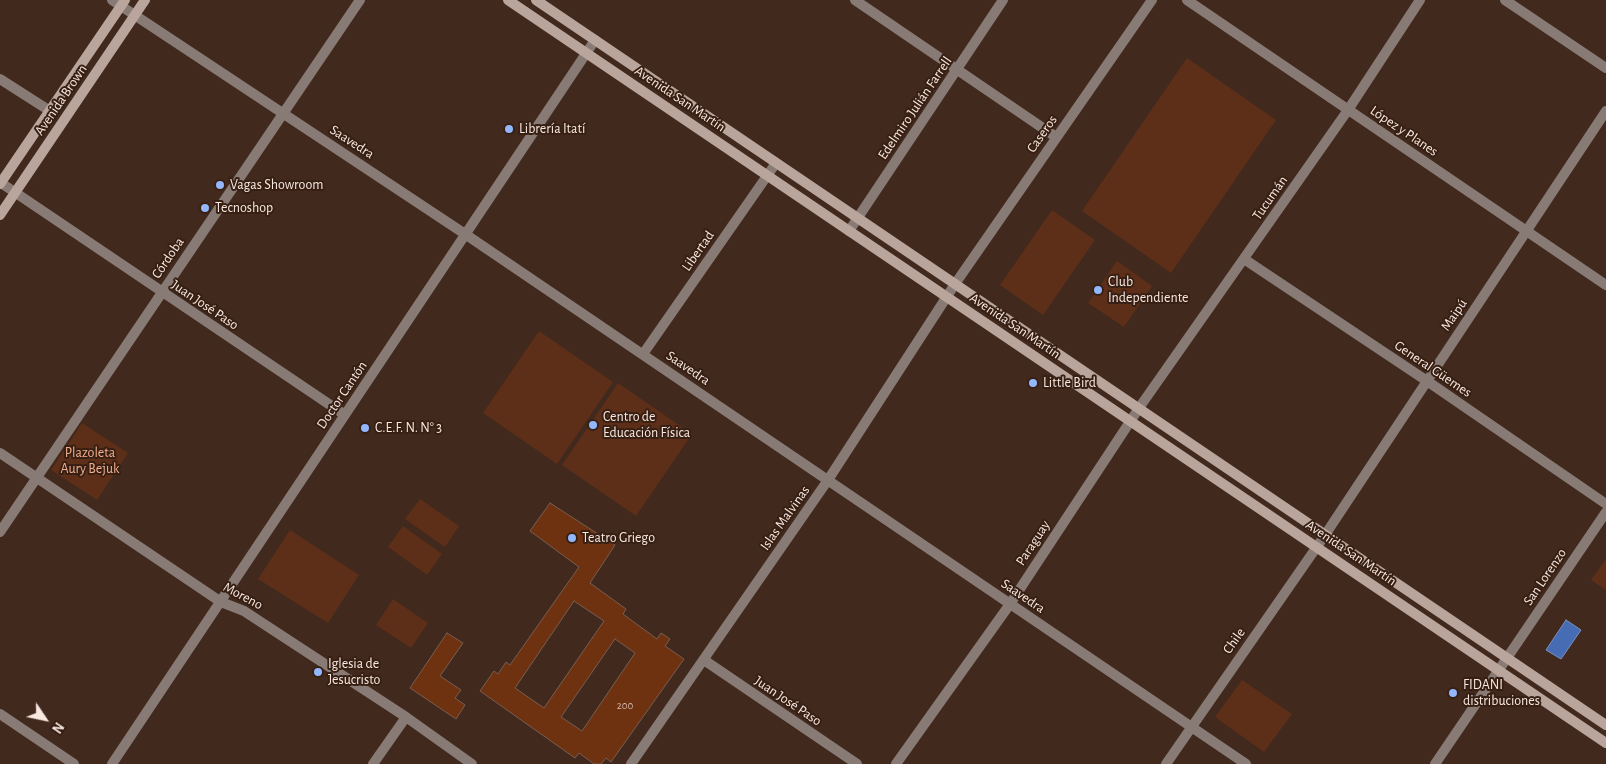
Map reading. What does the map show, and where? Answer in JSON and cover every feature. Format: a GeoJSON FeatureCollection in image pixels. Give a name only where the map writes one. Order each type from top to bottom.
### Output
{"type":"FeatureCollection","features":[{"type":"Feature","properties":{"kind":"main road","name":"Avenida Brown"},"geometry":{"type":"LineString","coordinates":[[0,215],[145,0]]}},
{"type":"Feature","properties":{"kind":"main road","name":"Avenida San Martín"},"geometry":{"type":"LineString","coordinates":[[508,0],[1606,743]]}},
{"type":"Feature","properties":{"kind":"main road","name":"Avenida San Martín"},"geometry":{"type":"LineString","coordinates":[[536,0],[1606,725]]}},
{"type":"Feature","properties":{"kind":"main road","name":"Avenida Brown"},"geometry":{"type":"LineString","coordinates":[[0,184],[123,3]]}},
{"type":"Feature","properties":{"kind":"street","name":"Saavedra"},"geometry":{"type":"LineString","coordinates":[[112,0],[123,3],[135,15],[643,354],[1246,764]]}},
{"type":"Feature","properties":{"kind":"street","name":"Córdoba"},"geometry":{"type":"LineString","coordinates":[[0,532],[360,0]]}},
{"type":"Feature","properties":{"kind":"street"},"geometry":{"type":"LineString","coordinates":[[856,0],[1056,137]]}},
{"type":"Feature","properties":{"kind":"street","name":"Edelmiro Julián Farrell"},"geometry":{"type":"LineString","coordinates":[[849,230],[1003,0]]}},
{"type":"Feature","properties":{"kind":"street","name":"Caseros"},"geometry":{"type":"LineString","coordinates":[[955,284],[1152,0]]}},
{"type":"Feature","properties":{"kind":"street","name":"López y Planes"},"geometry":{"type":"LineString","coordinates":[[1187,0],[1606,285]]}},
{"type":"Feature","properties":{"kind":"street","name":"Tucumán"},"geometry":{"type":"LineString","coordinates":[[1139,408],[1348,110],[1420,0]]}},
{"type":"Feature","properties":{"kind":"street"},"geometry":{"type":"LineString","coordinates":[[1505,0],[1606,68]]}},
{"type":"Feature","properties":{"kind":"street","name":"Doctor Cantón"},"geometry":{"type":"LineString","coordinates":[[112,764],[595,40]]}},
{"type":"Feature","properties":{"kind":"street"},"geometry":{"type":"LineString","coordinates":[[0,79],[50,111]]}},
{"type":"Feature","properties":{"kind":"street","name":"Maipú"},"geometry":{"type":"LineString","coordinates":[[1325,534],[1606,111]]}},
{"type":"Feature","properties":{"kind":"street","name":"Libertad"},"geometry":{"type":"LineString","coordinates":[[643,354],[776,163]]}},
{"type":"Feature","properties":{"kind":"street","name":"Juan José Paso"},"geometry":{"type":"LineString","coordinates":[[0,184],[345,415]]}},
{"type":"Feature","properties":{"kind":"street","name":"General Güemes"},"geometry":{"type":"LineString","coordinates":[[1244,259],[1427,381],[1606,504]]}},
{"type":"Feature","properties":{"kind":"street","name":"Islas Malvinas"},"geometry":{"type":"LineString","coordinates":[[631,764],[828,480],[955,284]]}},
{"type":"Feature","properties":{"kind":"street","name":"Paraguay"},"geometry":{"type":"LineString","coordinates":[[896,764],[1010,604],[1139,408]]}},
{"type":"Feature","properties":{"kind":"street","name":"Moreno"},"geometry":{"type":"LineString","coordinates":[[0,453],[221,602],[244,611],[406,717],[472,764]]}},
{"type":"Feature","properties":{"kind":"street","name":"San Lorenzo"},"geometry":{"type":"LineString","coordinates":[[1435,764],[1606,512]]}},
{"type":"Feature","properties":{"kind":"street","name":"Chile"},"geometry":{"type":"LineString","coordinates":[[1166,764],[1325,534]]}},
{"type":"Feature","properties":{"kind":"street","name":"Juan José Paso"},"geometry":{"type":"LineString","coordinates":[[704,660],[857,764]]}},
{"type":"Feature","properties":{"kind":"street"},"geometry":{"type":"LineString","coordinates":[[0,714],[74,764]]}},
{"type":"Feature","properties":{"kind":"street"},"geometry":{"type":"LineString","coordinates":[[374,764],[406,717]]}},
{"type":"Feature","properties":{"kind":"green space"},"geometry":{"type":"Polygon","coordinates":[[[1187,58],[1276,120],[1171,273],[1082,211],[1187,58]]]}},
{"type":"Feature","properties":{"kind":"green space"},"geometry":{"type":"Polygon","coordinates":[[[1052,210],[1095,240],[1043,315],[1000,285],[1052,210]]]}},
{"type":"Feature","properties":{"kind":"green space"},"geometry":{"type":"Polygon","coordinates":[[[1117,261],[1152,286],[1124,327],[1088,303],[1117,261]]]}},
{"type":"Feature","properties":{"kind":"green space"},"geometry":{"type":"Polygon","coordinates":[[[539,331],[613,382],[557,464],[483,413],[539,331]]]}},
{"type":"Feature","properties":{"kind":"green space"},"geometry":{"type":"Polygon","coordinates":[[[618,383],[692,434],[636,516],[562,465],[618,383]]]}},
{"type":"Feature","properties":{"kind":"green space","name":"Plazoleta Aury Bejuk"},"geometry":{"type":"Polygon","coordinates":[[[82,423],[128,453],[97,500],[51,470],[82,423]]]}},
{"type":"Feature","properties":{"kind":"green space"},"geometry":{"type":"Polygon","coordinates":[[[420,499],[459,526],[445,547],[405,519],[420,499]]]}},
{"type":"Feature","properties":{"kind":"green space"},"geometry":{"type":"Polygon","coordinates":[[[403,526],[442,554],[427,575],[388,547],[403,526]]]}},
{"type":"Feature","properties":{"kind":"green space"},"geometry":{"type":"Polygon","coordinates":[[[290,530],[359,575],[328,623],[258,579],[290,530]]]}},
{"type":"Feature","properties":{"kind":"green space"},"geometry":{"type":"Polygon","coordinates":[[[1606,559],[1606,590],[1591,580],[1606,559]]]}},
{"type":"Feature","properties":{"kind":"green space"},"geometry":{"type":"Polygon","coordinates":[[[393,599],[428,623],[411,648],[376,625],[393,599]]]}},
{"type":"Feature","properties":{"kind":"green space"},"geometry":{"type":"Polygon","coordinates":[[[1242,680],[1292,714],[1264,752],[1215,717],[1242,680]]]}},
{"type":"Feature","properties":{"kind":"water"},"geometry":{"type":"Polygon","coordinates":[[[1566,620],[1581,630],[1561,659],[1546,650],[1566,620]]]}},
{"type":"Feature","properties":{"kind":"building"},"geometry":{"type":"Polygon","coordinates":[[[550,503],[615,545],[590,583],[626,609],[623,614],[657,639],[661,633],[670,639],[665,646],[684,659],[611,762],[606,758],[601,764],[594,764],[579,753],[575,758],[480,691],[494,671],[498,674],[506,662],[510,665],[579,567],[530,531],[550,503]],[[574,601],[515,688],[544,708],[604,621],[574,601]],[[615,639],[561,717],[582,731],[635,653],[615,639]]]}},
{"type":"Feature","properties":{"kind":"building"},"geometry":{"type":"Polygon","coordinates":[[[447,633],[463,643],[440,676],[461,690],[455,698],[465,705],[456,719],[410,688],[447,633]]]}},
{"type":"Feature","properties":{"kind":"place","name":"Librería Itatí"},"geometry":{"type":"Point","coordinates":[509,129]}},
{"type":"Feature","properties":{"kind":"place","name":"Vagas Showroom"},"geometry":{"type":"Point","coordinates":[220,185]}},
{"type":"Feature","properties":{"kind":"place","name":"Tecnoshop"},"geometry":{"type":"Point","coordinates":[205,208]}},
{"type":"Feature","properties":{"kind":"place","name":"Club Independiente"},"geometry":{"type":"Point","coordinates":[1098,290]}},
{"type":"Feature","properties":{"kind":"place","name":"Little Bird"},"geometry":{"type":"Point","coordinates":[1033,383]}},
{"type":"Feature","properties":{"kind":"place","name":"Centro de Educación Física"},"geometry":{"type":"Point","coordinates":[593,425]}},
{"type":"Feature","properties":{"kind":"place","name":"C.E.F. N. N° 3"},"geometry":{"type":"Point","coordinates":[365,428]}},
{"type":"Feature","properties":{"kind":"place","name":"Teatro Griego"},"geometry":{"type":"Point","coordinates":[572,538]}},
{"type":"Feature","properties":{"kind":"place","name":"Iglesia de Jesucristo"},"geometry":{"type":"Point","coordinates":[318,672]}},
{"type":"Feature","properties":{"kind":"place","name":"FIDANI distribuciones"},"geometry":{"type":"Point","coordinates":[1453,693]}}]}
